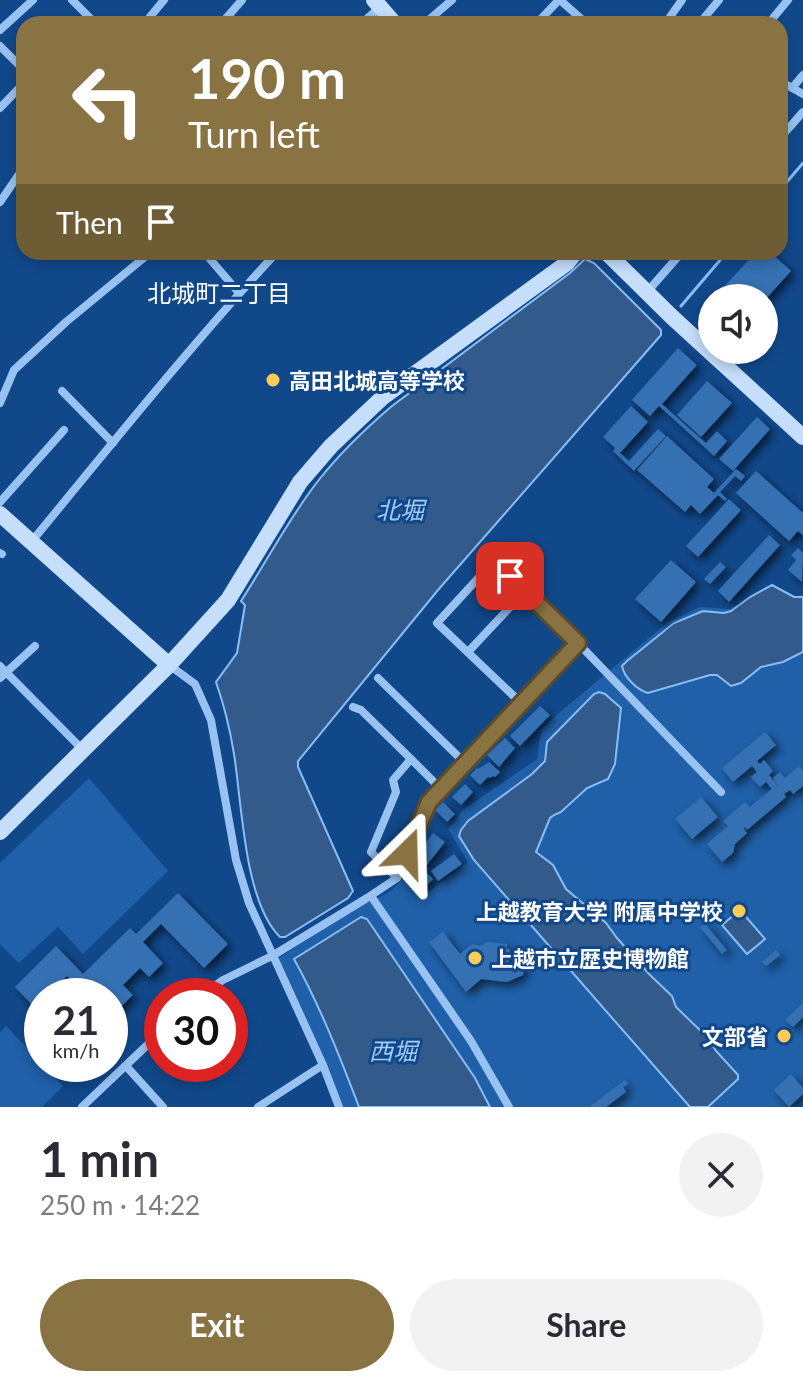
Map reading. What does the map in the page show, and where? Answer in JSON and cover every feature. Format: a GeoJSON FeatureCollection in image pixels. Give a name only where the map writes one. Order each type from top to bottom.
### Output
{"type":"FeatureCollection","features":[{"type":"Feature","properties":{"kind":"street"},"geometry":{"type":"LineString","coordinates":[[0,30],[33,0]]}},
{"type":"Feature","properties":{"kind":"street"},"geometry":{"type":"LineString","coordinates":[[72,0],[88,16]]}},
{"type":"Feature","properties":{"kind":"street"},"geometry":{"type":"LineString","coordinates":[[151,16],[164,0]]}},
{"type":"Feature","properties":{"kind":"street"},"geometry":{"type":"LineString","coordinates":[[228,16],[242,0]]}},
{"type":"Feature","properties":{"kind":"street"},"geometry":{"type":"LineString","coordinates":[[433,16],[452,0]]}},
{"type":"Feature","properties":{"kind":"street"},"geometry":{"type":"LineString","coordinates":[[544,16],[560,0],[578,16]]}},
{"type":"Feature","properties":{"kind":"street"},"geometry":{"type":"LineString","coordinates":[[706,16],[719,0]]}},
{"type":"Feature","properties":{"kind":"street"},"geometry":{"type":"LineString","coordinates":[[775,16],[788,0]]}},
{"type":"Feature","properties":{"kind":"street"},"geometry":{"type":"LineString","coordinates":[[0,46],[16,62]]}},
{"type":"Feature","properties":{"kind":"street"},"geometry":{"type":"LineString","coordinates":[[792,88],[803,75]]}},
{"type":"Feature","properties":{"kind":"street"},"geometry":{"type":"LineString","coordinates":[[788,86],[803,94]]}},
{"type":"Feature","properties":{"kind":"street"},"geometry":{"type":"LineString","coordinates":[[0,108],[16,91]]}},
{"type":"Feature","properties":{"kind":"street"},"geometry":{"type":"LineString","coordinates":[[788,129],[803,112]]}},
{"type":"Feature","properties":{"kind":"street"},"geometry":{"type":"LineString","coordinates":[[0,202],[16,179]]}},
{"type":"Feature","properties":{"kind":"street"},"geometry":{"type":"LineString","coordinates":[[0,403],[14,370],[141,260]]}},
{"type":"Feature","properties":{"kind":"street"},"geometry":{"type":"LineString","coordinates":[[211,260],[239,293]]}},
{"type":"Feature","properties":{"kind":"street"},"geometry":{"type":"LineString","coordinates":[[31,542],[270,260]]}},
{"type":"Feature","properties":{"kind":"street"},"geometry":{"type":"LineString","coordinates":[[0,832],[169,665],[228,600],[300,482],[331,446],[383,397],[569,260]]}},
{"type":"Feature","properties":{"kind":"street"},"geometry":{"type":"LineString","coordinates":[[614,260],[672,317],[801,431]]}},
{"type":"Feature","properties":{"kind":"street"},"geometry":{"type":"LineString","coordinates":[[647,292],[675,260]]}},
{"type":"Feature","properties":{"kind":"street"},"geometry":{"type":"LineString","coordinates":[[62,391],[113,443]]}},
{"type":"Feature","properties":{"kind":"street"},"geometry":{"type":"LineString","coordinates":[[0,502],[64,430]]}},
{"type":"Feature","properties":{"kind":"street"},"geometry":{"type":"LineString","coordinates":[[0,514],[169,665],[195,684],[211,720],[236,860],[249,903],[339,1107]]}},
{"type":"Feature","properties":{"kind":"street"},"geometry":{"type":"LineString","coordinates":[[485,552],[578,643],[721,792]]}},
{"type":"Feature","properties":{"kind":"street"},"geometry":{"type":"LineString","coordinates":[[494,561],[437,623],[521,703]]}},
{"type":"Feature","properties":{"kind":"street"},"geometry":{"type":"LineString","coordinates":[[468,652],[525,591]]}},
{"type":"Feature","properties":{"kind":"street"},"geometry":{"type":"LineString","coordinates":[[227,978],[272,956],[397,878],[427,805],[578,643]]}},
{"type":"Feature","properties":{"kind":"street"},"geometry":{"type":"LineString","coordinates":[[35,646],[2,672],[84,751]]}},
{"type":"Feature","properties":{"kind":"street"},"geometry":{"type":"LineString","coordinates":[[378,678],[465,763]]}},
{"type":"Feature","properties":{"kind":"street"},"geometry":{"type":"LineString","coordinates":[[353,707],[361,710],[441,789]]}},
{"type":"Feature","properties":{"kind":"street"},"geometry":{"type":"LineString","coordinates":[[397,878],[371,852],[396,792],[393,780],[411,759]]}},
{"type":"Feature","properties":{"kind":"street"},"geometry":{"type":"LineString","coordinates":[[371,896],[471,1041],[509,1107]]}},
{"type":"Feature","properties":{"kind":"street"},"geometry":{"type":"LineString","coordinates":[[128,1064],[144,1048]]}},
{"type":"Feature","properties":{"kind":"street"},"geometry":{"type":"LineString","coordinates":[[258,1107],[323,1065]]}},
{"type":"Feature","properties":{"kind":"street"},"geometry":{"type":"LineString","coordinates":[[128,1068],[163,1107]]}},
{"type":"Feature","properties":{"kind":"street"},"geometry":{"type":"LineString","coordinates":[[82,1107],[109,1082]]}},
{"type":"Feature","properties":{"kind":"shaded area"},"geometry":{"type":"Polygon","coordinates":[[[772,584],[798,597],[803,594],[803,1107],[343,1107],[327,1063],[277,959],[357,908],[388,893],[403,877],[423,896],[468,862],[448,829],[463,810],[537,759],[541,731],[553,718],[667,623],[700,607],[730,609],[772,584]]]}},
{"type":"Feature","properties":{"kind":"shaded area"},"geometry":{"type":"Polygon","coordinates":[[[89,778],[168,871],[83,954],[58,927],[19,963],[0,944],[0,863],[89,778]]]}},
{"type":"Feature","properties":{"kind":"shaded area"},"geometry":{"type":"Polygon","coordinates":[[[6,1026],[24,1045],[24,1082],[59,1082],[63,1086],[42,1107],[0,1107],[0,1032],[6,1026]]]}},
{"type":"Feature","properties":{"kind":"water","name":"北堀"},"geometry":{"type":"Polygon","coordinates":[[[584,260],[594,263],[661,330],[661,335],[438,590],[298,761],[353,891],[348,898],[285,937],[280,937],[268,921],[252,877],[232,745],[216,682],[237,653],[245,605],[241,601],[307,495],[353,442],[392,406],[584,260]]]}},
{"type":"Feature","properties":{"kind":"water"},"geometry":{"type":"Polygon","coordinates":[[[772,585],[794,597],[803,597],[803,652],[783,662],[761,667],[741,683],[731,686],[717,675],[710,675],[648,693],[635,686],[625,674],[622,666],[674,623],[703,611],[731,611],[772,585]]]}},
{"type":"Feature","properties":{"kind":"water"},"geometry":{"type":"Polygon","coordinates":[[[599,692],[621,708],[615,764],[608,779],[587,788],[550,818],[536,852],[553,865],[566,889],[606,923],[738,1075],[738,1079],[708,1107],[690,1107],[474,860],[459,836],[468,821],[545,761],[547,742],[599,692]]]}},
{"type":"Feature","properties":{"kind":"water"},"geometry":{"type":"Polygon","coordinates":[[[740,910],[765,939],[747,954],[722,925],[740,910]]]}},
{"type":"Feature","properties":{"kind":"water","name":"西堀"},"geometry":{"type":"Polygon","coordinates":[[[361,917],[367,919],[475,1078],[490,1107],[359,1107],[321,1013],[294,959],[361,917]]]}},
{"type":"Feature","properties":{"kind":"building"},"geometry":{"type":"Polygon","coordinates":[[[749,260],[779,260],[791,271],[778,285],[727,284],[749,260]]]}},
{"type":"Feature","properties":{"kind":"building"},"geometry":{"type":"Polygon","coordinates":[[[678,348],[697,365],[662,404],[706,443],[717,431],[727,441],[714,456],[659,406],[650,416],[632,400],[678,348]]]}},
{"type":"Feature","properties":{"kind":"building"},"geometry":{"type":"Polygon","coordinates":[[[707,381],[732,403],[701,437],[677,415],[707,381]]]}},
{"type":"Feature","properties":{"kind":"building"},"geometry":{"type":"Polygon","coordinates":[[[631,406],[648,422],[620,453],[629,461],[658,429],[666,436],[634,471],[603,437],[631,406]]]}},
{"type":"Feature","properties":{"kind":"building"},"geometry":{"type":"Polygon","coordinates":[[[757,417],[770,429],[733,471],[719,459],[757,417]]]}},
{"type":"Feature","properties":{"kind":"building"},"geometry":{"type":"Polygon","coordinates":[[[667,436],[714,479],[707,487],[714,493],[736,469],[745,476],[741,481],[735,476],[720,492],[727,499],[725,501],[718,495],[700,514],[691,505],[685,512],[637,470],[667,436]]]}},
{"type":"Feature","properties":{"kind":"building"},"geometry":{"type":"Polygon","coordinates":[[[756,471],[803,513],[803,535],[798,531],[789,541],[736,493],[756,471]]]}},
{"type":"Feature","properties":{"kind":"building"},"geometry":{"type":"Polygon","coordinates":[[[729,499],[741,510],[698,557],[686,546],[729,499]]]}},
{"type":"Feature","properties":{"kind":"building"},"geometry":{"type":"Polygon","coordinates":[[[769,535],[780,545],[729,602],[718,591],[769,535]]]}},
{"type":"Feature","properties":{"kind":"building"},"geometry":{"type":"Polygon","coordinates":[[[798,548],[803,553],[802,582],[788,570],[796,560],[791,555],[798,548]]]}},
{"type":"Feature","properties":{"kind":"building"},"geometry":{"type":"Polygon","coordinates":[[[671,560],[696,582],[661,622],[635,599],[671,560]]]}},
{"type":"Feature","properties":{"kind":"building"},"geometry":{"type":"Polygon","coordinates":[[[720,562],[726,567],[710,584],[704,579],[720,562]]]}},
{"type":"Feature","properties":{"kind":"building"},"geometry":{"type":"Polygon","coordinates":[[[540,706],[550,715],[520,746],[510,736],[540,706]]]}},
{"type":"Feature","properties":{"kind":"building"},"geometry":{"type":"Polygon","coordinates":[[[765,732],[776,745],[757,761],[760,764],[764,760],[773,771],[769,775],[778,786],[773,778],[780,772],[785,778],[799,766],[803,771],[803,786],[793,794],[790,790],[784,794],[786,797],[747,830],[745,827],[747,833],[735,844],[733,853],[722,862],[707,844],[728,826],[723,821],[745,802],[750,807],[772,789],[766,782],[760,787],[751,777],[757,772],[752,766],[733,782],[722,768],[765,732]]]}},
{"type":"Feature","properties":{"kind":"building"},"geometry":{"type":"Polygon","coordinates":[[[505,738],[515,748],[499,767],[487,755],[505,738]]]}},
{"type":"Feature","properties":{"kind":"building"},"geometry":{"type":"Polygon","coordinates":[[[489,762],[500,772],[480,785],[470,775],[489,762]]]}},
{"type":"Feature","properties":{"kind":"building"},"geometry":{"type":"Polygon","coordinates":[[[465,784],[473,792],[461,805],[452,797],[465,784]]]}},
{"type":"Feature","properties":{"kind":"building"},"geometry":{"type":"Polygon","coordinates":[[[701,797],[718,817],[692,839],[675,819],[701,797]]]}},
{"type":"Feature","properties":{"kind":"building"},"geometry":{"type":"Polygon","coordinates":[[[443,802],[455,814],[447,822],[435,810],[443,802]]]}},
{"type":"Feature","properties":{"kind":"building"},"geometry":{"type":"Polygon","coordinates":[[[433,833],[445,842],[426,866],[415,857],[433,833]]]}},
{"type":"Feature","properties":{"kind":"building"},"geometry":{"type":"Polygon","coordinates":[[[454,854],[462,864],[438,881],[431,871],[454,854]]]}},
{"type":"Feature","properties":{"kind":"building"},"geometry":{"type":"Polygon","coordinates":[[[421,867],[433,879],[424,888],[412,876],[421,867]]]}},
{"type":"Feature","properties":{"kind":"building"},"geometry":{"type":"Polygon","coordinates":[[[178,893],[228,944],[204,968],[161,924],[143,942],[163,963],[149,977],[140,968],[128,980],[67,976],[24,978],[56,946],[83,974],[130,928],[136,934],[178,893]]]}},
{"type":"Feature","properties":{"kind":"building"},"geometry":{"type":"Polygon","coordinates":[[[705,924],[727,950],[722,954],[700,927],[705,924]]]}},
{"type":"Feature","properties":{"kind":"building","name":"上越市立歴史博物館"},"geometry":{"type":"Polygon","coordinates":[[[443,932],[460,954],[472,944],[507,944],[507,949],[510,949],[509,962],[525,963],[523,975],[507,982],[481,979],[466,992],[429,942],[443,932]]]}},
{"type":"Feature","properties":{"kind":"building"},"geometry":{"type":"Polygon","coordinates":[[[776,950],[780,955],[766,966],[762,962],[776,950]]]}},
{"type":"Feature","properties":{"kind":"building"},"geometry":{"type":"Polygon","coordinates":[[[24,978],[24,996],[15,987],[24,978]]]}},
{"type":"Feature","properties":{"kind":"building"},"geometry":{"type":"Polygon","coordinates":[[[803,1003],[803,1017],[793,1027],[785,1020],[803,1003]]]}},
{"type":"Feature","properties":{"kind":"building"},"geometry":{"type":"Polygon","coordinates":[[[791,1074],[803,1088],[803,1094],[789,1107],[774,1090],[791,1074]]]}},
{"type":"Feature","properties":{"kind":"building"},"geometry":{"type":"Polygon","coordinates":[[[625,1080],[628,1084],[623,1087],[626,1092],[606,1107],[589,1107],[625,1080]]]}},
{"type":"Feature","properties":{"kind":"waterway"},"geometry":{"type":"LineString","coordinates":[[788,181],[803,163]]}},
{"type":"Feature","properties":{"kind":"waterway"},"geometry":{"type":"LineString","coordinates":[[681,306],[720,260]]}},
{"type":"Feature","properties":{"kind":"place","name":"高田北城高等学校"},"geometry":{"type":"Point","coordinates":[273,380]}},
{"type":"Feature","properties":{"kind":"place","name":"上越教育大学 附属中学校"},"geometry":{"type":"Point","coordinates":[739,911]}},
{"type":"Feature","properties":{"kind":"place","name":"上越市立歴史博物館"},"geometry":{"type":"Point","coordinates":[475,958]}},
{"type":"Feature","properties":{"kind":"place","name":"文部省"},"geometry":{"type":"Point","coordinates":[784,1036]}},
{"type":"Feature","properties":{"kind":"district","name":"北城町二丁目"},"geometry":{"type":"Point","coordinates":[219,292]}},
{"type":"Feature","properties":{"kind":"route"},"geometry":{"type":"LineString","coordinates":[[407,853],[429,802],[578,643],[510,576]]}}]}
